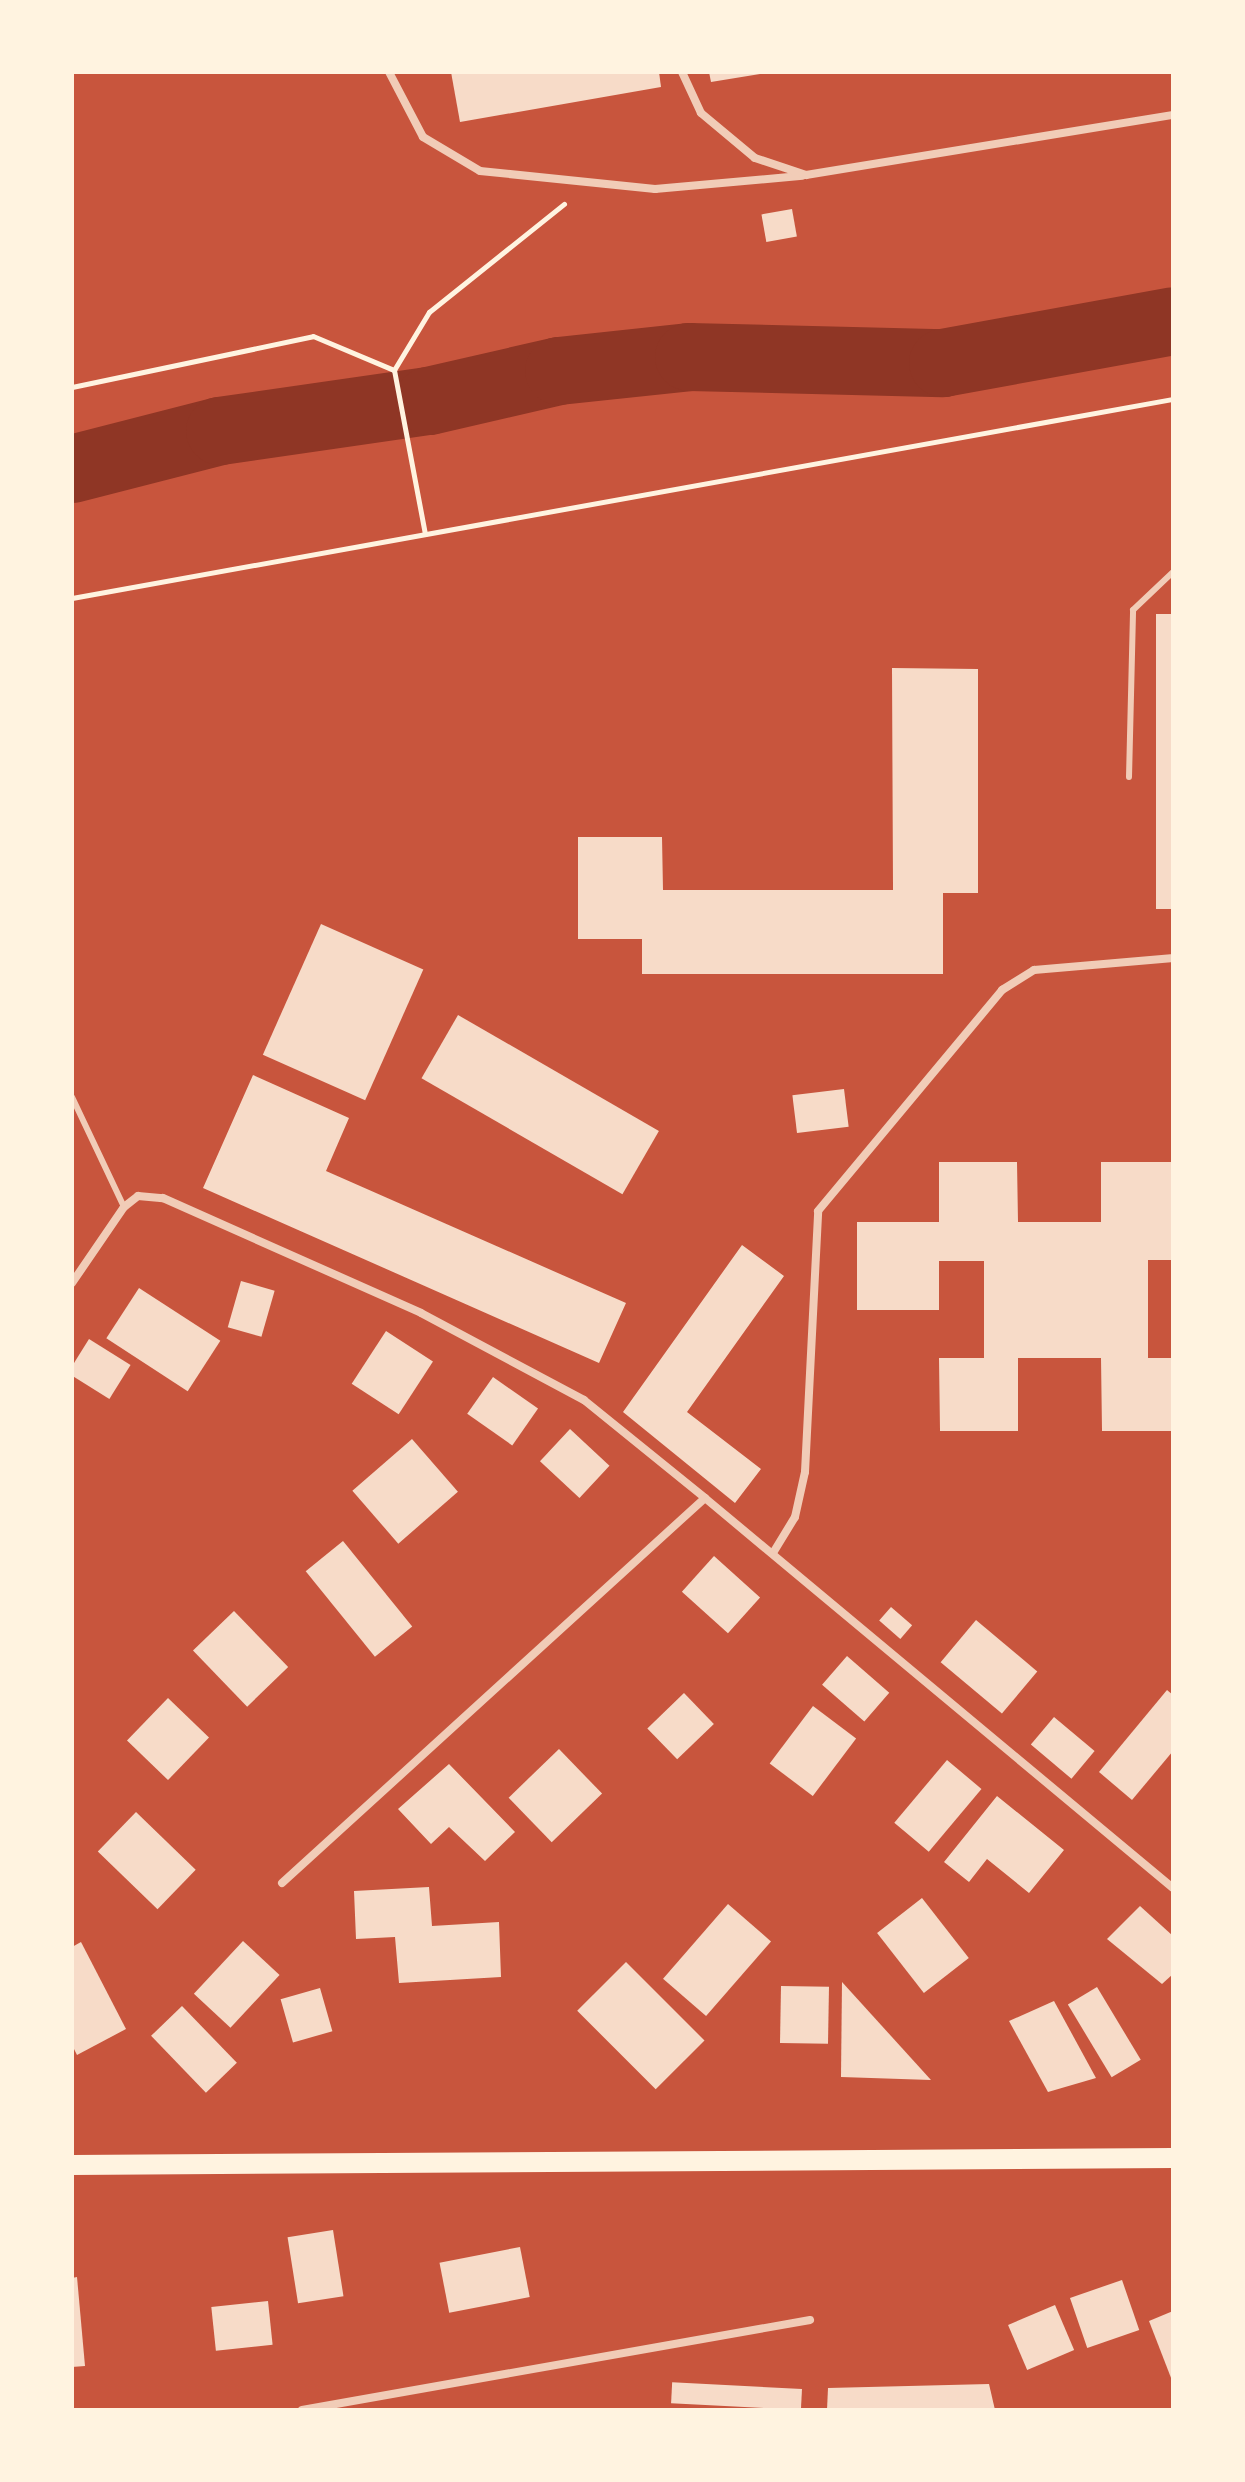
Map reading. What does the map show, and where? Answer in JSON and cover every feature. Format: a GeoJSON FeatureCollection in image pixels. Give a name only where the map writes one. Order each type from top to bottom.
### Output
{"type":"FeatureCollection","features":[{"type":"Feature","properties":{"kind":"main road"},"geometry":{"type":"LineString","coordinates":[[72,2165],[1173,2158]]}},
{"type":"Feature","properties":{"kind":"street"},"geometry":{"type":"LineString","coordinates":[[389,72],[423,137],[480,171],[655,189],[739,185],[1173,115]]}},
{"type":"Feature","properties":{"kind":"street"},"geometry":{"type":"LineString","coordinates":[[682,72],[701,113],[755,158],[806,175]]}},
{"type":"Feature","properties":{"kind":"street"},"geometry":{"type":"LineString","coordinates":[[773,1553],[795,1517],[805,1472],[818,1211],[1002,990],[1034,970],[1060,965],[1173,958]]}},
{"type":"Feature","properties":{"kind":"street"},"geometry":{"type":"LineString","coordinates":[[72,1283],[124,1207],[138,1196],[163,1198],[421,1313],[571,1393],[773,1553],[1173,1888]]}},
{"type":"Feature","properties":{"kind":"street"},"geometry":{"type":"LineString","coordinates":[[282,1883],[705,1498]]}},
{"type":"Feature","properties":{"kind":"street"},"geometry":{"type":"LineString","coordinates":[[302,2410],[810,2320]]}},
{"type":"Feature","properties":{"kind":"lane"},"geometry":{"type":"LineString","coordinates":[[1129,777],[1133,610],[1173,572]]}},
{"type":"Feature","properties":{"kind":"lane"},"geometry":{"type":"LineString","coordinates":[[72,1097],[124,1207]]}},
{"type":"Feature","properties":{"kind":"path"},"geometry":{"type":"LineString","coordinates":[[425,533],[394,370],[429,312],[591,182]]}},
{"type":"Feature","properties":{"kind":"path"},"geometry":{"type":"LineString","coordinates":[[72,387],[313,336],[394,370]]}},
{"type":"Feature","properties":{"kind":"path"},"geometry":{"type":"LineString","coordinates":[[72,598],[1173,399]]}},
{"type":"Feature","properties":{"kind":"building"},"geometry":{"type":"Polygon","coordinates":[[[451,72],[659,72],[661,87],[460,122],[451,72]]]}},
{"type":"Feature","properties":{"kind":"building"},"geometry":{"type":"Polygon","coordinates":[[[709,72],[760,72],[760,74],[711,82],[709,72]]]}},
{"type":"Feature","properties":{"kind":"building"},"geometry":{"type":"Polygon","coordinates":[[[792,209],[797,237],[766,242],[761,214],[792,209]]]}},
{"type":"Feature","properties":{"kind":"building"},"geometry":{"type":"Polygon","coordinates":[[[1156,614],[1173,614],[1173,909],[1156,909],[1156,614]]]}},
{"type":"Feature","properties":{"kind":"building"},"geometry":{"type":"Polygon","coordinates":[[[892,668],[978,669],[978,893],[943,893],[943,974],[642,974],[642,939],[578,939],[578,837],[662,837],[663,890],[893,890],[892,668]]]}},
{"type":"Feature","properties":{"kind":"building"},"geometry":{"type":"Polygon","coordinates":[[[321,924],[423,970],[365,1100],[263,1055],[321,924]]]}},
{"type":"Feature","properties":{"kind":"building"},"geometry":{"type":"Polygon","coordinates":[[[458,1015],[659,1131],[622,1194],[422,1078],[458,1015]]]}},
{"type":"Feature","properties":{"kind":"building"},"geometry":{"type":"Polygon","coordinates":[[[253,1075],[349,1118],[326,1171],[626,1303],[599,1363],[203,1188],[253,1075]]]}},
{"type":"Feature","properties":{"kind":"building"},"geometry":{"type":"Polygon","coordinates":[[[844,1089],[849,1127],[797,1133],[792,1095],[844,1089]]]}},
{"type":"Feature","properties":{"kind":"building"},"geometry":{"type":"Polygon","coordinates":[[[939,1162],[1017,1162],[1018,1222],[1101,1222],[1101,1162],[1173,1162],[1173,1260],[1148,1260],[1148,1358],[1173,1358],[1173,1431],[1102,1431],[1101,1358],[1018,1358],[1018,1431],[940,1431],[939,1358],[984,1358],[984,1261],[939,1261],[939,1310],[857,1310],[857,1222],[939,1222],[939,1162]]]}},
{"type":"Feature","properties":{"kind":"building"},"geometry":{"type":"Polygon","coordinates":[[[742,1245],[784,1276],[687,1412],[761,1469],[735,1503],[623,1412],[742,1245]]]}},
{"type":"Feature","properties":{"kind":"building"},"geometry":{"type":"Polygon","coordinates":[[[241,1281],[275,1291],[261,1337],[228,1327],[241,1281]]]}},
{"type":"Feature","properties":{"kind":"building"},"geometry":{"type":"Polygon","coordinates":[[[139,1288],[220,1341],[188,1391],[106,1338],[139,1288]]]}},
{"type":"Feature","properties":{"kind":"building"},"geometry":{"type":"Polygon","coordinates":[[[386,1331],[433,1361],[399,1414],[352,1384],[386,1331]]]}},
{"type":"Feature","properties":{"kind":"building"},"geometry":{"type":"Polygon","coordinates":[[[89,1339],[131,1365],[109,1399],[72,1376],[72,1366],[89,1339]]]}},
{"type":"Feature","properties":{"kind":"building"},"geometry":{"type":"Polygon","coordinates":[[[493,1377],[538,1409],[512,1445],[467,1414],[493,1377]]]}},
{"type":"Feature","properties":{"kind":"building"},"geometry":{"type":"Polygon","coordinates":[[[570,1429],[609,1466],[579,1498],[540,1461],[570,1429]]]}},
{"type":"Feature","properties":{"kind":"building"},"geometry":{"type":"Polygon","coordinates":[[[412,1439],[458,1492],[398,1544],[352,1491],[412,1439]]]}},
{"type":"Feature","properties":{"kind":"building"},"geometry":{"type":"Polygon","coordinates":[[[343,1541],[412,1626],[375,1657],[306,1571],[343,1541]]]}},
{"type":"Feature","properties":{"kind":"building"},"geometry":{"type":"Polygon","coordinates":[[[714,1556],[760,1597],[728,1633],[682,1592],[714,1556]]]}},
{"type":"Feature","properties":{"kind":"building"},"geometry":{"type":"Polygon","coordinates":[[[891,1607],[912,1625],[900,1639],[879,1621],[891,1607]]]}},
{"type":"Feature","properties":{"kind":"building"},"geometry":{"type":"Polygon","coordinates":[[[234,1611],[288,1667],[247,1707],[193,1651],[234,1611]]]}},
{"type":"Feature","properties":{"kind":"building"},"geometry":{"type":"Polygon","coordinates":[[[976,1620],[1037,1671],[1002,1714],[941,1662],[976,1620]]]}},
{"type":"Feature","properties":{"kind":"building"},"geometry":{"type":"Polygon","coordinates":[[[847,1656],[889,1693],[864,1721],[822,1685],[847,1656]]]}},
{"type":"Feature","properties":{"kind":"building"},"geometry":{"type":"Polygon","coordinates":[[[1167,1690],[1173,1695],[1173,1751],[1132,1800],[1099,1772],[1167,1690]]]}},
{"type":"Feature","properties":{"kind":"building"},"geometry":{"type":"Polygon","coordinates":[[[684,1693],[714,1724],[677,1759],[647,1728],[684,1693]]]}},
{"type":"Feature","properties":{"kind":"building"},"geometry":{"type":"Polygon","coordinates":[[[168,1698],[209,1738],[168,1780],[127,1740],[168,1698]]]}},
{"type":"Feature","properties":{"kind":"building"},"geometry":{"type":"Polygon","coordinates":[[[813,1706],[856,1738],[813,1796],[770,1764],[813,1706]]]}},
{"type":"Feature","properties":{"kind":"building"},"geometry":{"type":"Polygon","coordinates":[[[1054,1717],[1095,1751],[1071,1779],[1031,1745],[1054,1717]]]}},
{"type":"Feature","properties":{"kind":"building"},"geometry":{"type":"Polygon","coordinates":[[[559,1749],[602,1794],[552,1842],[509,1798],[559,1749]]]}},
{"type":"Feature","properties":{"kind":"building"},"geometry":{"type":"Polygon","coordinates":[[[947,1760],[981,1789],[929,1852],[894,1823],[947,1760]]]}},
{"type":"Feature","properties":{"kind":"building"},"geometry":{"type":"Polygon","coordinates":[[[449,1764],[515,1832],[485,1861],[449,1827],[431,1844],[398,1809],[449,1764]]]}},
{"type":"Feature","properties":{"kind":"building"},"geometry":{"type":"Polygon","coordinates":[[[997,1796],[1064,1850],[1029,1893],[987,1859],[969,1882],[944,1862],[997,1796]]]}},
{"type":"Feature","properties":{"kind":"building"},"geometry":{"type":"Polygon","coordinates":[[[136,1812],[196,1870],[157,1909],[98,1852],[136,1812]]]}},
{"type":"Feature","properties":{"kind":"building"},"geometry":{"type":"Polygon","coordinates":[[[429,1887],[432,1926],[499,1922],[501,1977],[399,1983],[395,1937],[356,1939],[354,1891],[429,1887]]]}},
{"type":"Feature","properties":{"kind":"building"},"geometry":{"type":"Polygon","coordinates":[[[922,1898],[969,1958],[924,1993],[877,1933],[922,1898]]]}},
{"type":"Feature","properties":{"kind":"building"},"geometry":{"type":"Polygon","coordinates":[[[728,1904],[771,1941],[706,2016],[663,1979],[728,1904]]]}},
{"type":"Feature","properties":{"kind":"building"},"geometry":{"type":"Polygon","coordinates":[[[1140,1906],[1173,1936],[1173,1974],[1162,1984],[1107,1939],[1140,1906]]]}},
{"type":"Feature","properties":{"kind":"building"},"geometry":{"type":"Polygon","coordinates":[[[243,1941],[280,1975],[230,2028],[194,1994],[243,1941]]]}},
{"type":"Feature","properties":{"kind":"building"},"geometry":{"type":"Polygon","coordinates":[[[81,1942],[126,2029],[77,2055],[72,2045],[72,1947],[81,1942]]]}},
{"type":"Feature","properties":{"kind":"building"},"geometry":{"type":"Polygon","coordinates":[[[626,1962],[704,2040],[656,2089],[577,2011],[626,1962]]]}},
{"type":"Feature","properties":{"kind":"building"},"geometry":{"type":"Polygon","coordinates":[[[842,1982],[931,2080],[841,2077],[842,1982]]]}},
{"type":"Feature","properties":{"kind":"building"},"geometry":{"type":"Polygon","coordinates":[[[781,1986],[829,1987],[828,2044],[780,2043],[781,1986]]]}},
{"type":"Feature","properties":{"kind":"building"},"geometry":{"type":"Polygon","coordinates":[[[1097,1987],[1141,2060],[1112,2077],[1068,2005],[1097,1987]]]}},
{"type":"Feature","properties":{"kind":"building"},"geometry":{"type":"Polygon","coordinates":[[[320,1988],[332,2031],[293,2043],[281,1999],[320,1988]]]}},
{"type":"Feature","properties":{"kind":"building"},"geometry":{"type":"Polygon","coordinates":[[[1054,2001],[1096,2078],[1048,2092],[1009,2021],[1054,2001]]]}},
{"type":"Feature","properties":{"kind":"building"},"geometry":{"type":"Polygon","coordinates":[[[182,2006],[237,2063],[206,2093],[151,2036],[182,2006]]]}},
{"type":"Feature","properties":{"kind":"building"},"geometry":{"type":"Polygon","coordinates":[[[333,2230],[343,2296],[298,2303],[288,2237],[333,2230]]]}},
{"type":"Feature","properties":{"kind":"building"},"geometry":{"type":"Polygon","coordinates":[[[520,2247],[530,2297],[449,2313],[440,2263],[520,2247]]]}},
{"type":"Feature","properties":{"kind":"building"},"geometry":{"type":"Polygon","coordinates":[[[77,2277],[85,2366],[72,2367],[72,2278],[77,2277]]]}},
{"type":"Feature","properties":{"kind":"building"},"geometry":{"type":"Polygon","coordinates":[[[1122,2280],[1139,2330],[1087,2348],[1070,2298],[1122,2280]]]}},
{"type":"Feature","properties":{"kind":"building"},"geometry":{"type":"Polygon","coordinates":[[[268,2301],[273,2345],[216,2351],[211,2307],[268,2301]]]}},
{"type":"Feature","properties":{"kind":"building"},"geometry":{"type":"Polygon","coordinates":[[[1055,2305],[1074,2350],[1027,2370],[1008,2325],[1055,2305]]]}},
{"type":"Feature","properties":{"kind":"building"},"geometry":{"type":"Polygon","coordinates":[[[1173,2311],[1173,2383],[1149,2321],[1173,2311]]]}},
{"type":"Feature","properties":{"kind":"building"},"geometry":{"type":"Polygon","coordinates":[[[672,2382],[802,2389],[801,2410],[671,2403],[672,2382]]]}},
{"type":"Feature","properties":{"kind":"building"},"geometry":{"type":"Polygon","coordinates":[[[989,2384],[995,2410],[827,2410],[828,2388],[989,2384]]]}},
{"type":"Feature","properties":{"kind":"waterway"},"geometry":{"type":"LineString","coordinates":[[72,469],[220,431],[429,401],[559,371],[689,357],[943,363],[1173,321]]}}]}
